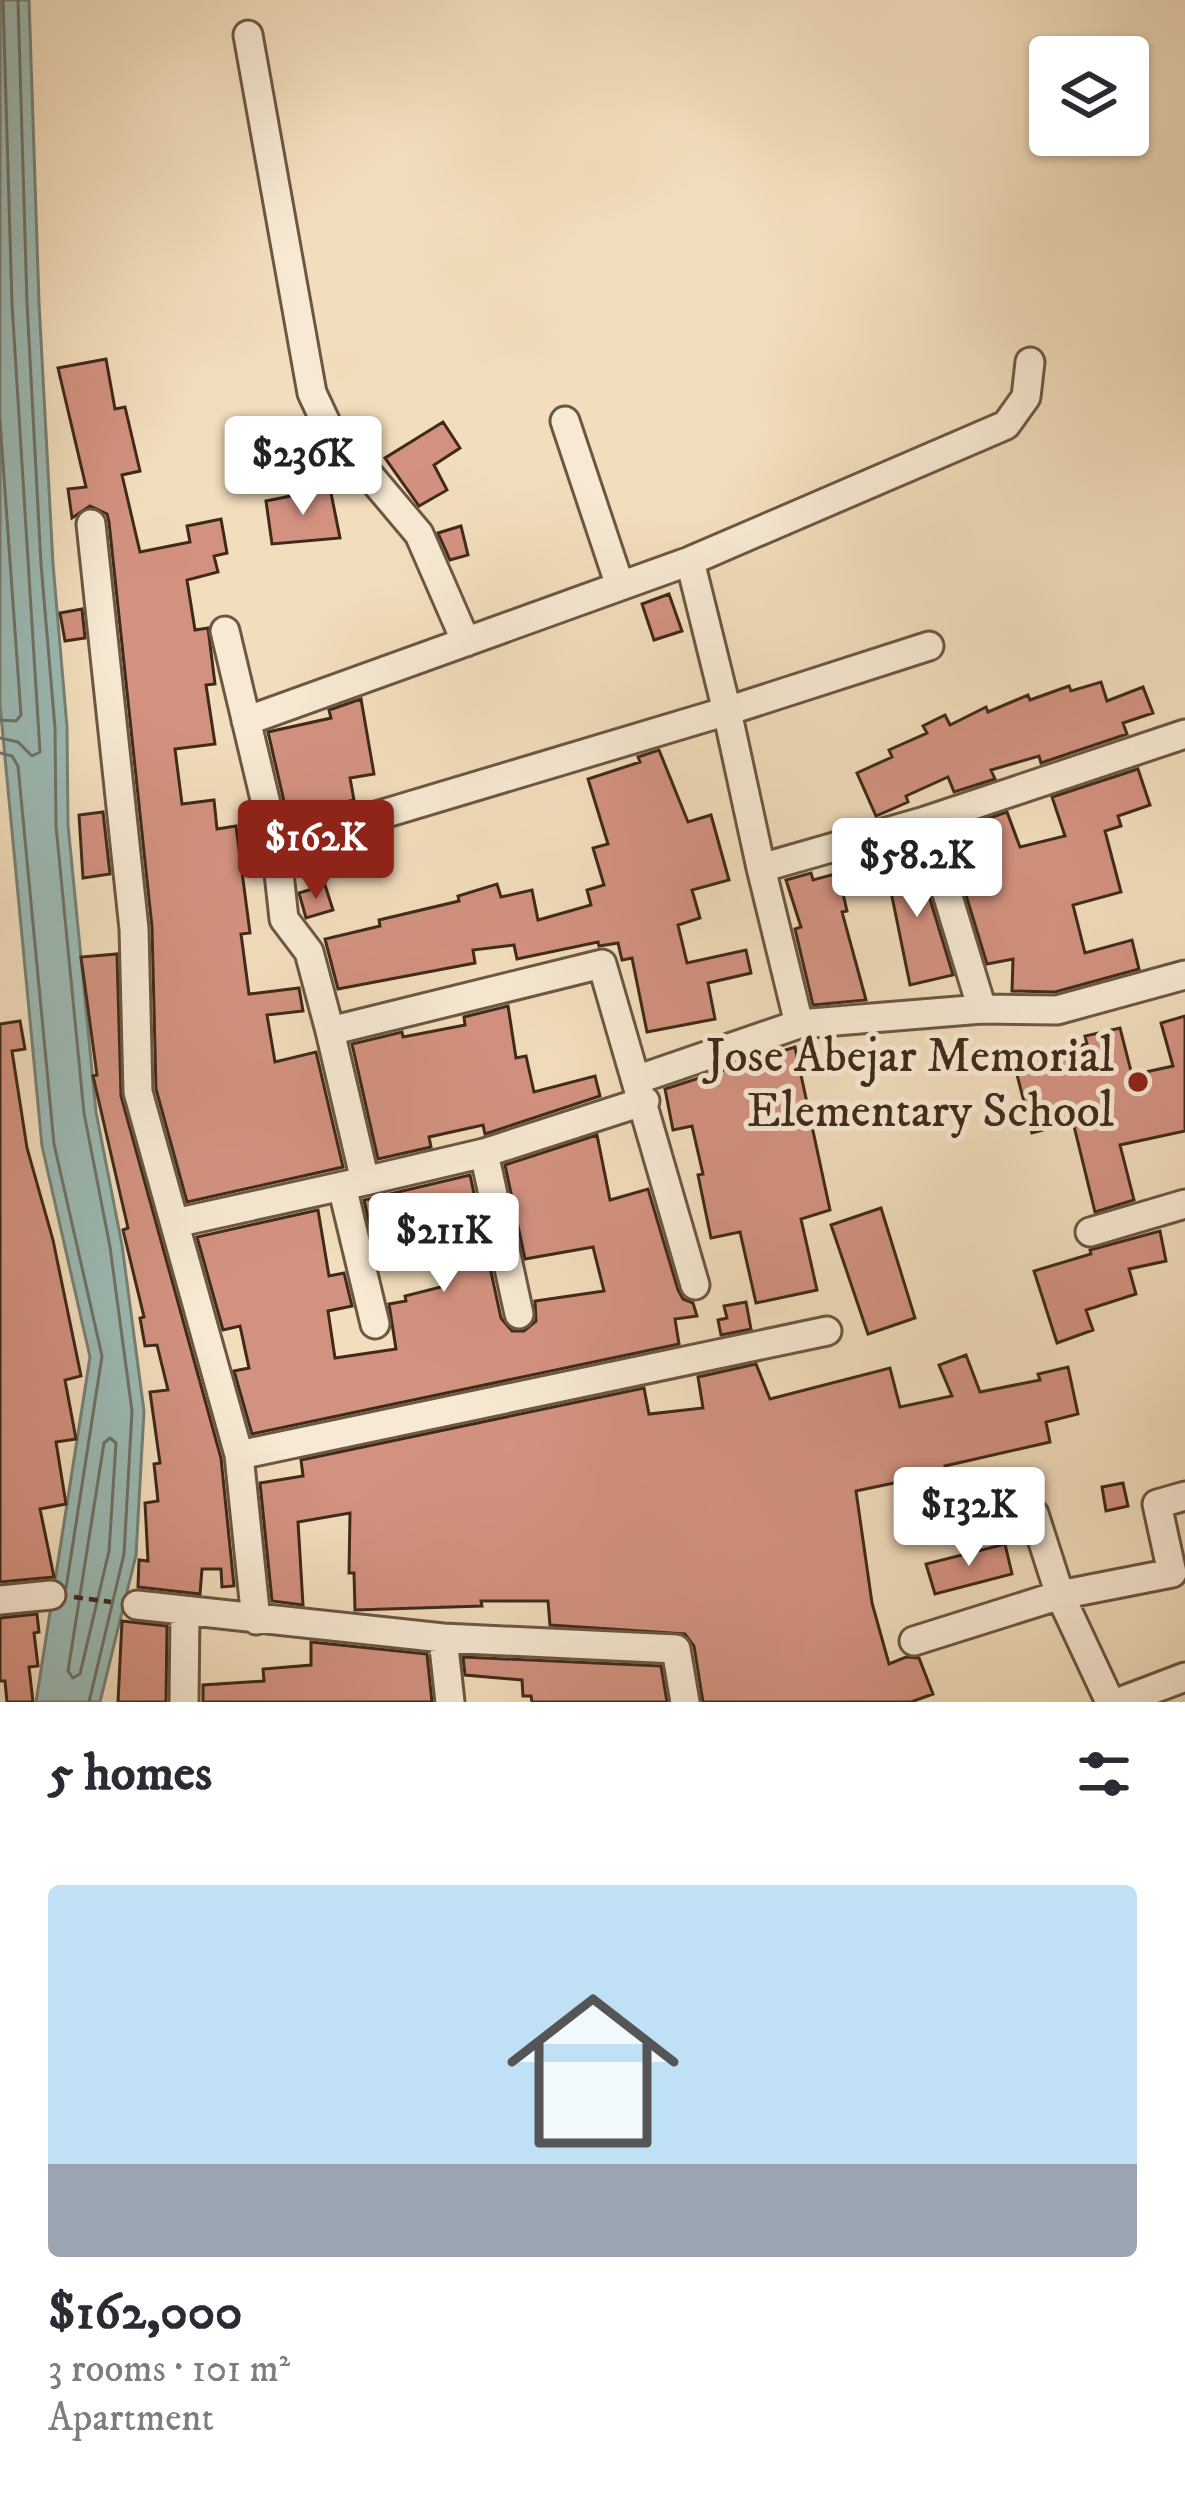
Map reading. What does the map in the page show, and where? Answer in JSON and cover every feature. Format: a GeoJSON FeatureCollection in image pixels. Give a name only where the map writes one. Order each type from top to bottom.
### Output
{"type":"FeatureCollection","features":[{"type":"Feature","properties":{"kind":"street"},"geometry":{"type":"LineString","coordinates":[[248,35],[312,393],[327,425],[419,534],[466,641]]}},
{"type":"Feature","properties":{"kind":"street"},"geometry":{"type":"LineString","coordinates":[[246,721],[690,561],[1006,425],[1026,397],[1030,362]]}},
{"type":"Feature","properties":{"kind":"street"},"geometry":{"type":"LineString","coordinates":[[565,421],[620,586]]}},
{"type":"Feature","properties":{"kind":"street"},"geometry":{"type":"LineString","coordinates":[[91,524],[134,929],[138,1092],[239,1455],[256,1620]]}},
{"type":"Feature","properties":{"kind":"street"},"geometry":{"type":"LineString","coordinates":[[690,561],[799,1024]]}},
{"type":"Feature","properties":{"kind":"street"},"geometry":{"type":"LineString","coordinates":[[225,631],[276,846],[284,919],[310,952],[330,1031],[376,1324]]}},
{"type":"Feature","properties":{"kind":"street"},"geometry":{"type":"LineString","coordinates":[[276,846],[929,646]]}},
{"type":"Feature","properties":{"kind":"street"},"geometry":{"type":"LineString","coordinates":[[761,868],[925,821],[1185,734]]}},
{"type":"Feature","properties":{"kind":"street"},"geometry":{"type":"LineString","coordinates":[[925,821],[982,1009]]}},
{"type":"Feature","properties":{"kind":"street"},"geometry":{"type":"LineString","coordinates":[[330,1031],[602,964],[695,1285]]}},
{"type":"Feature","properties":{"kind":"street"},"geometry":{"type":"LineString","coordinates":[[175,1223],[484,1153],[799,1024],[982,1009],[1058,1010],[1185,975]]}},
{"type":"Feature","properties":{"kind":"street"},"geometry":{"type":"LineString","coordinates":[[484,1153],[519,1313]]}},
{"type":"Feature","properties":{"kind":"street"},"geometry":{"type":"LineString","coordinates":[[1090,1232],[1185,1204]]}},
{"type":"Feature","properties":{"kind":"street"},"geometry":{"type":"LineString","coordinates":[[239,1455],[827,1331]]}},
{"type":"Feature","properties":{"kind":"street"},"geometry":{"type":"LineString","coordinates":[[914,1641],[1060,1595],[1172,1573],[1156,1504],[1185,1496]]}},
{"type":"Feature","properties":{"kind":"street"},"geometry":{"type":"LineString","coordinates":[[1034,1514],[1060,1595],[1110,1702]]}},
{"type":"Feature","properties":{"kind":"street"},"geometry":{"type":"LineString","coordinates":[[0,1600],[51,1594]]}},
{"type":"Feature","properties":{"kind":"street"},"geometry":{"type":"LineString","coordinates":[[137,1605],[443,1638],[676,1649],[685,1702]]}},
{"type":"Feature","properties":{"kind":"street"},"geometry":{"type":"LineString","coordinates":[[184,1702],[185,1613]]}},
{"type":"Feature","properties":{"kind":"street"},"geometry":{"type":"LineString","coordinates":[[443,1638],[450,1702]]}},
{"type":"Feature","properties":{"kind":"street"},"geometry":{"type":"LineString","coordinates":[[1119,1702],[1185,1677]]}},
{"type":"Feature","properties":{"kind":"path"},"geometry":{"type":"LineString","coordinates":[[51,1594],[137,1605]]}},
{"type":"Feature","properties":{"kind":"water"},"geometry":{"type":"Polygon","coordinates":[[[0,0],[29,0],[39,303],[67,727],[68,825],[96,1112],[122,1245],[144,1411],[136,1555],[100,1702],[36,1702],[90,1357],[42,1146],[0,705],[0,0]]]}},
{"type":"Feature","properties":{"kind":"building"},"geometry":{"type":"Polygon","coordinates":[[[106,359],[115,409],[125,407],[140,471],[122,475],[140,552],[190,542],[187,526],[221,519],[227,553],[214,556],[218,572],[187,580],[195,630],[208,628],[215,684],[206,685],[215,744],[175,749],[182,804],[214,800],[217,829],[236,826],[250,933],[241,934],[249,994],[299,988],[303,1011],[267,1015],[275,1062],[316,1052],[343,1167],[187,1202],[156,1089],[152,927],[109,522],[107,514],[90,506],[72,518],[68,489],[86,487],[58,368],[106,359]]]}},
{"type":"Feature","properties":{"kind":"building"},"geometry":{"type":"Polygon","coordinates":[[[443,422],[460,448],[434,465],[447,490],[419,506],[385,458],[443,422]]]}},
{"type":"Feature","properties":{"kind":"building"},"geometry":{"type":"Polygon","coordinates":[[[330,488],[340,538],[272,544],[266,501],[330,488]]]}},
{"type":"Feature","properties":{"kind":"building"},"geometry":{"type":"Polygon","coordinates":[[[461,526],[468,555],[450,560],[438,533],[461,526]]]}},
{"type":"Feature","properties":{"kind":"building"},"geometry":{"type":"Polygon","coordinates":[[[669,594],[682,631],[654,640],[642,604],[669,594]]]}},
{"type":"Feature","properties":{"kind":"building"},"geometry":{"type":"Polygon","coordinates":[[[82,609],[85,638],[65,641],[60,613],[82,609]]]}},
{"type":"Feature","properties":{"kind":"building"},"geometry":{"type":"Polygon","coordinates":[[[1101,682],[1107,701],[1143,687],[1153,713],[1123,723],[1127,734],[1041,763],[1039,756],[991,770],[995,779],[954,792],[948,777],[876,816],[857,773],[892,757],[889,750],[927,733],[923,726],[945,715],[950,725],[986,707],[988,712],[1028,695],[1030,700],[1069,686],[1071,691],[1101,682]]]}},
{"type":"Feature","properties":{"kind":"building"},"geometry":{"type":"Polygon","coordinates":[[[361,699],[374,774],[350,778],[354,800],[301,812],[303,819],[289,823],[268,732],[331,718],[329,710],[361,699]]]}},
{"type":"Feature","properties":{"kind":"building"},"geometry":{"type":"Polygon","coordinates":[[[659,750],[688,822],[711,815],[729,880],[692,890],[700,918],[678,925],[687,963],[746,950],[751,973],[708,983],[715,1019],[647,1032],[632,958],[622,960],[618,943],[599,946],[598,942],[517,959],[514,945],[473,950],[475,963],[338,989],[325,939],[380,926],[379,920],[459,901],[458,896],[497,884],[501,897],[532,890],[538,920],[591,905],[587,890],[604,885],[593,848],[608,844],[588,779],[640,762],[638,757],[659,750]]]}},
{"type":"Feature","properties":{"kind":"building"},"geometry":{"type":"Polygon","coordinates":[[[1138,769],[1150,805],[1118,816],[1121,826],[1105,831],[1121,892],[1073,905],[1085,953],[1132,940],[1139,969],[1055,992],[1012,991],[1013,959],[987,964],[958,869],[980,864],[966,826],[1007,812],[1020,847],[1065,836],[1052,797],[1138,769]]]}},
{"type":"Feature","properties":{"kind":"building"},"geometry":{"type":"Polygon","coordinates":[[[103,812],[110,874],[83,878],[79,815],[103,812]]]}},
{"type":"Feature","properties":{"kind":"building"},"geometry":{"type":"Polygon","coordinates":[[[913,843],[953,975],[910,985],[887,872],[897,869],[892,849],[913,843]]]}},
{"type":"Feature","properties":{"kind":"building"},"geometry":{"type":"Polygon","coordinates":[[[811,873],[813,880],[835,874],[842,889],[847,911],[842,912],[866,1000],[813,1005],[795,929],[801,927],[786,880],[811,873]]]}},
{"type":"Feature","properties":{"kind":"building"},"geometry":{"type":"Polygon","coordinates":[[[325,885],[333,910],[306,918],[299,893],[325,885]]]}},
{"type":"Feature","properties":{"kind":"building"},"geometry":{"type":"Polygon","coordinates":[[[117,954],[121,1096],[221,1458],[234,1586],[222,1587],[221,1569],[202,1569],[200,1594],[138,1587],[139,1560],[148,1561],[145,1503],[158,1501],[154,1464],[160,1463],[150,1392],[168,1390],[157,1345],[145,1346],[140,1318],[144,1317],[123,1230],[128,1228],[93,1076],[97,1075],[81,957],[117,954]]]}},
{"type":"Feature","properties":{"kind":"building"},"geometry":{"type":"Polygon","coordinates":[[[508,1006],[516,1058],[526,1056],[534,1092],[595,1076],[600,1096],[485,1134],[483,1125],[429,1137],[431,1147],[378,1159],[352,1044],[465,1025],[464,1017],[508,1006]]]}},
{"type":"Feature","properties":{"kind":"building"},"geometry":{"type":"Polygon","coordinates":[[[1185,1016],[1185,1131],[1120,1145],[1134,1200],[1095,1212],[1073,1122],[1032,1133],[1014,1063],[1087,1044],[1085,1036],[1120,1028],[1132,1075],[1173,1066],[1161,1023],[1185,1016]]]}},
{"type":"Feature","properties":{"kind":"building"},"geometry":{"type":"Polygon","coordinates":[[[20,1021],[25,1049],[12,1051],[27,1148],[53,1240],[81,1376],[65,1380],[76,1439],[56,1442],[66,1504],[40,1509],[54,1577],[0,1582],[0,1024],[20,1021]]]}},
{"type":"Feature","properties":{"kind":"building"},"geometry":{"type":"Polygon","coordinates":[[[795,1047],[830,1210],[801,1219],[817,1290],[756,1303],[740,1232],[711,1238],[692,1126],[673,1130],[665,1089],[795,1047]]]}},
{"type":"Feature","properties":{"kind":"building"},"geometry":{"type":"Polygon","coordinates":[[[597,1135],[610,1200],[648,1189],[678,1290],[693,1303],[697,1316],[675,1319],[679,1344],[252,1434],[234,1371],[249,1368],[240,1326],[223,1330],[197,1237],[318,1210],[329,1276],[344,1273],[352,1306],[328,1311],[335,1358],[396,1349],[389,1304],[445,1286],[426,1221],[372,1235],[364,1200],[470,1175],[501,1318],[512,1331],[524,1331],[536,1321],[535,1301],[604,1291],[593,1247],[525,1259],[505,1165],[597,1135]]]}},
{"type":"Feature","properties":{"kind":"building"},"geometry":{"type":"Polygon","coordinates":[[[881,1208],[915,1318],[868,1334],[831,1225],[881,1208]]]}},
{"type":"Feature","properties":{"kind":"building"},"geometry":{"type":"Polygon","coordinates":[[[1160,1231],[1166,1261],[1129,1269],[1136,1294],[1086,1310],[1093,1330],[1057,1343],[1034,1271],[1160,1231]]]}},
{"type":"Feature","properties":{"kind":"building"},"geometry":{"type":"Polygon","coordinates":[[[746,1302],[751,1329],[721,1335],[718,1320],[727,1318],[724,1306],[746,1302]]]}},
{"type":"Feature","properties":{"kind":"building"},"geometry":{"type":"Polygon","coordinates":[[[966,1355],[980,1392],[1040,1380],[1038,1374],[1068,1367],[1078,1414],[1046,1422],[1050,1442],[945,1466],[946,1472],[856,1491],[872,1603],[889,1664],[919,1658],[933,1694],[911,1702],[703,1702],[694,1646],[685,1634],[550,1625],[548,1601],[355,1610],[354,1573],[349,1573],[350,1513],[298,1522],[303,1605],[272,1601],[260,1483],[303,1476],[301,1460],[644,1388],[649,1414],[703,1408],[698,1377],[756,1364],[770,1399],[890,1368],[900,1407],[952,1396],[939,1365],[966,1355]]]}},
{"type":"Feature","properties":{"kind":"building"},"geometry":{"type":"Polygon","coordinates":[[[1123,1483],[1128,1506],[1106,1511],[1102,1487],[1123,1483]]]}},
{"type":"Feature","properties":{"kind":"building"},"geometry":{"type":"Polygon","coordinates":[[[1005,1544],[1012,1574],[935,1594],[926,1564],[1005,1544]]]}},
{"type":"Feature","properties":{"kind":"building"},"geometry":{"type":"Polygon","coordinates":[[[37,1614],[38,1666],[29,1667],[33,1702],[7,1702],[5,1681],[0,1681],[0,1618],[37,1614]]]}},
{"type":"Feature","properties":{"kind":"building"},"geometry":{"type":"Polygon","coordinates":[[[122,1621],[167,1626],[166,1702],[118,1702],[122,1621]]]}},
{"type":"Feature","properties":{"kind":"building"},"geometry":{"type":"Polygon","coordinates":[[[311,1642],[427,1654],[432,1702],[203,1702],[203,1685],[264,1681],[263,1669],[311,1665],[311,1642]]]}},
{"type":"Feature","properties":{"kind":"building"},"geometry":{"type":"Polygon","coordinates":[[[463,1657],[661,1666],[667,1702],[532,1702],[531,1696],[523,1696],[522,1680],[465,1675],[463,1657]]]}},
{"type":"Feature","properties":{"kind":"place","name":"Jose Abejar Memorial Elementary School"},"geometry":{"type":"Point","coordinates":[1138,1082]}}]}
